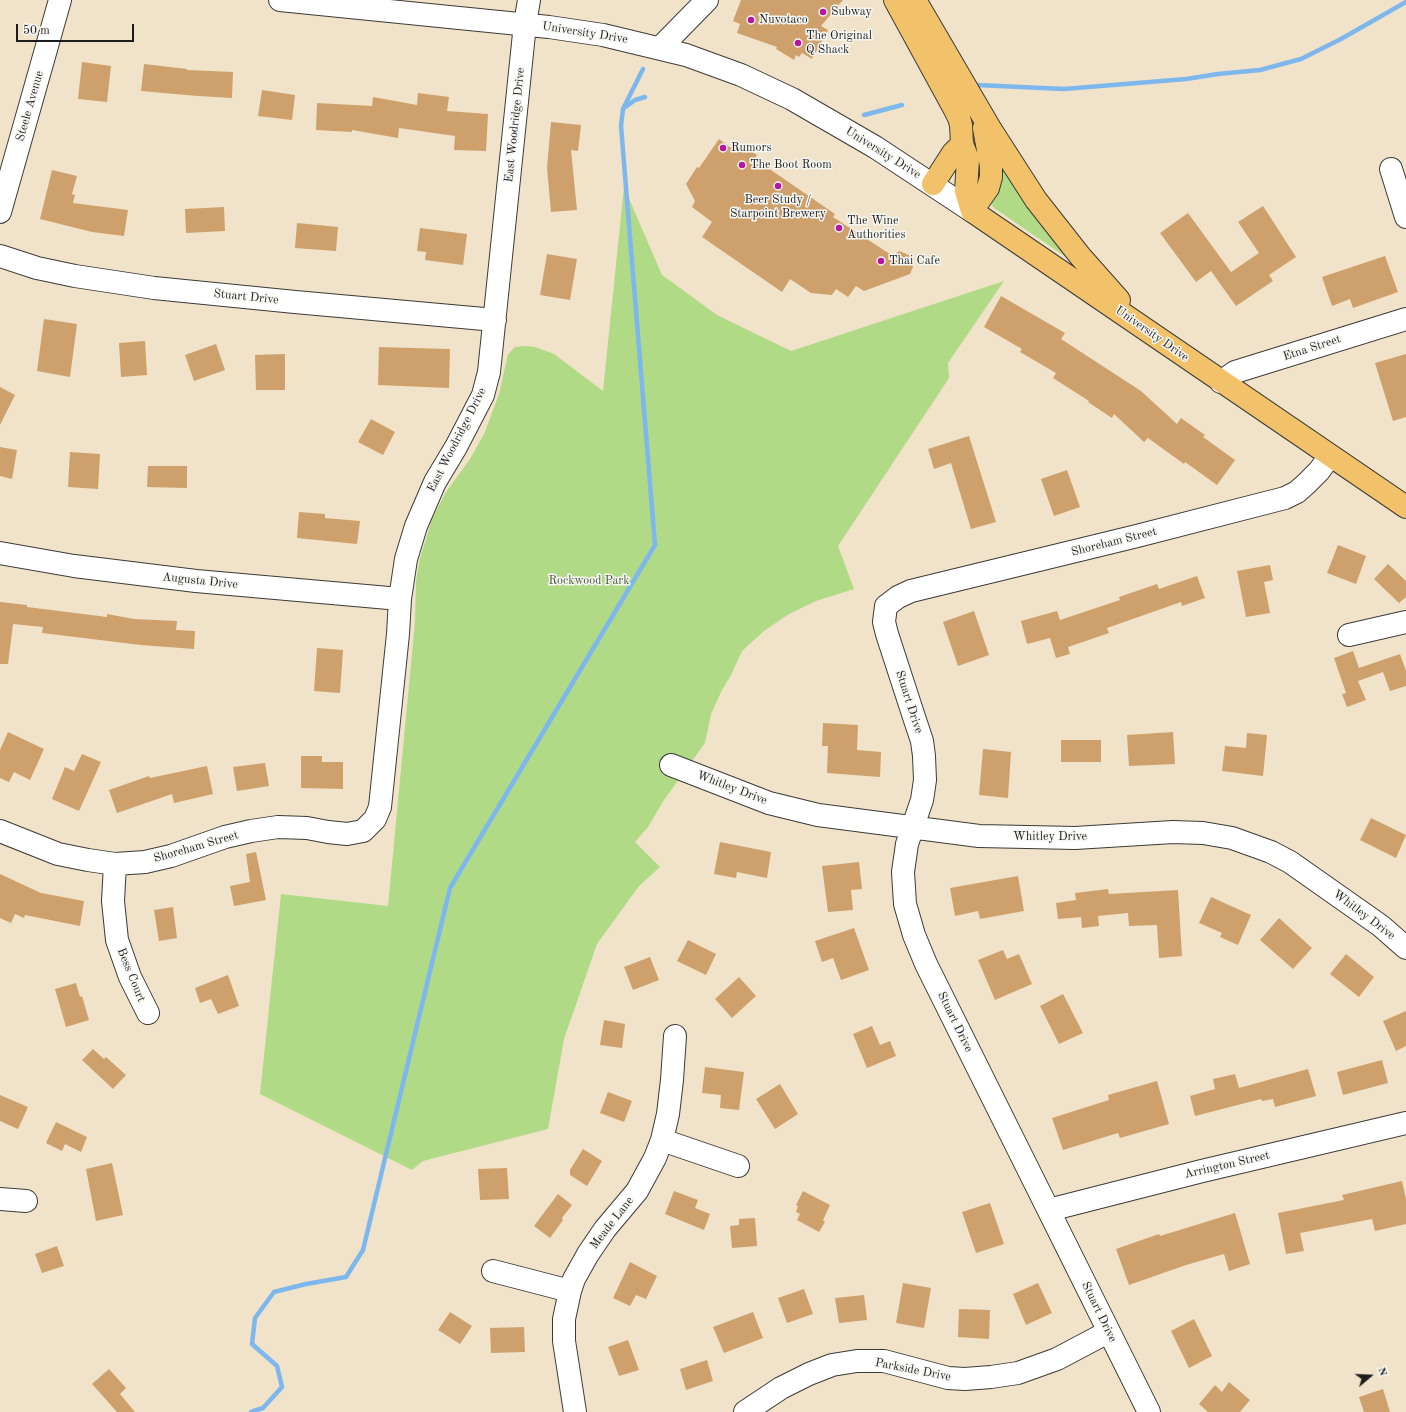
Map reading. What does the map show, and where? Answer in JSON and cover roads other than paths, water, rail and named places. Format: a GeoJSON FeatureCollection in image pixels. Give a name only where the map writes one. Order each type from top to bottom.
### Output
{"type":"FeatureCollection","features":[{"type":"Feature","properties":{"kind":"main road"},"geometry":{"type":"LineString","coordinates":[[895,0],[954,108],[961,125],[962,144],[968,159],[966,191],[972,211]]}},
{"type":"Feature","properties":{"kind":"main road"},"geometry":{"type":"LineString","coordinates":[[915,0],[1017,172],[1052,222],[1144,328]]}},
{"type":"Feature","properties":{"kind":"main road"},"geometry":{"type":"LineString","coordinates":[[972,211],[988,188],[991,177],[991,166],[983,116]]}},
{"type":"Feature","properties":{"kind":"main road"},"geometry":{"type":"LineString","coordinates":[[933,184],[953,153],[962,144]]}},
{"type":"Feature","properties":{"kind":"main road","name":"University Drive"},"geometry":{"type":"LineString","coordinates":[[972,211],[1406,507]]}},
{"type":"Feature","properties":{"kind":"street","name":"Steele Avenue"},"geometry":{"type":"LineString","coordinates":[[0,212],[60,0]]}},
{"type":"Feature","properties":{"kind":"street","name":"University Drive"},"geometry":{"type":"LineString","coordinates":[[280,0],[525,24],[603,34],[686,55],[741,75],[792,99],[855,135],[933,184],[972,211]]}},
{"type":"Feature","properties":{"kind":"street","name":"East Woodridge Drive"},"geometry":{"type":"LineString","coordinates":[[370,825],[375,819],[380,807],[398,634],[400,599],[406,559],[416,526],[435,482],[456,447],[483,395],[489,372],[525,24],[529,0]]}},
{"type":"Feature","properties":{"kind":"street"},"geometry":{"type":"LineString","coordinates":[[660,48],[706,0]]}},
{"type":"Feature","properties":{"kind":"street"},"geometry":{"type":"LineString","coordinates":[[1391,169],[1406,217]]}},
{"type":"Feature","properties":{"kind":"street","name":"Stuart Drive"},"geometry":{"type":"LineString","coordinates":[[0,256],[37,268],[75,276],[154,288],[494,320]]}},
{"type":"Feature","properties":{"kind":"street","name":"Etna Street"},"geometry":{"type":"LineString","coordinates":[[1221,382],[1235,372],[1406,319]]}},
{"type":"Feature","properties":{"kind":"street","name":"Shoreham Street"},"geometry":{"type":"LineString","coordinates":[[886,606],[898,597],[911,591],[1285,498],[1297,492],[1306,484],[1319,471],[1330,456]]}},
{"type":"Feature","properties":{"kind":"street","name":"Augusta Drive"},"geometry":{"type":"LineString","coordinates":[[0,553],[74,566],[196,581],[400,599]]}},
{"type":"Feature","properties":{"kind":"street","name":"Stuart Drive"},"geometry":{"type":"LineString","coordinates":[[886,606],[884,622],[922,741],[924,756],[925,780],[923,793],[907,844],[903,888],[905,904],[914,935],[929,971],[1149,1412]]}},
{"type":"Feature","properties":{"kind":"street"},"geometry":{"type":"LineString","coordinates":[[1349,635],[1406,622]]}},
{"type":"Feature","properties":{"kind":"street","name":"Whitley Drive"},"geometry":{"type":"LineString","coordinates":[[671,765],[769,803],[818,815],[979,836],[1075,838],[1173,832],[1203,833],[1232,838],[1271,852],[1290,862],[1381,926],[1406,948]]}},
{"type":"Feature","properties":{"kind":"street","name":"Shoreham Street"},"geometry":{"type":"LineString","coordinates":[[0,831],[58,854],[115,864],[145,862],[171,856],[225,837],[251,831],[307,828],[347,834],[363,831],[370,825]]}},
{"type":"Feature","properties":{"kind":"street","name":"Bess Court"},"geometry":{"type":"LineString","coordinates":[[115,864],[113,900],[117,940],[130,977],[148,1014]]}},
{"type":"Feature","properties":{"kind":"street","name":"Meade Lane"},"geometry":{"type":"LineString","coordinates":[[574,1412],[564,1341],[564,1319],[570,1291],[574,1279],[588,1254],[605,1229],[637,1191],[655,1158],[662,1140],[668,1114],[675,1036]]}},
{"type":"Feature","properties":{"kind":"street","name":"Arrington Street"},"geometry":{"type":"LineString","coordinates":[[1049,1210],[1186,1175],[1406,1123]]}},
{"type":"Feature","properties":{"kind":"street"},"geometry":{"type":"LineString","coordinates":[[662,1140],[738,1166]]}},
{"type":"Feature","properties":{"kind":"street"},"geometry":{"type":"LineString","coordinates":[[0,1199],[26,1201]]}},
{"type":"Feature","properties":{"kind":"street"},"geometry":{"type":"LineString","coordinates":[[493,1271],[570,1291]]}},
{"type":"Feature","properties":{"kind":"street","name":"Parkside Drive"},"geometry":{"type":"LineString","coordinates":[[745,1412],[781,1388],[809,1374],[832,1366],[857,1361],[884,1361],[948,1378],[965,1379],[991,1377],[1018,1373],[1057,1359],[1108,1332]]}},
{"type":"Feature","properties":{"kind":"waterway"},"geometry":{"type":"LineString","coordinates":[[977,85],[1064,89],[1186,79],[1260,70],[1301,59],[1341,39],[1406,2]]}},
{"type":"Feature","properties":{"kind":"waterway"},"geometry":{"type":"LineString","coordinates":[[251,1412],[263,1408],[282,1387],[277,1366],[252,1344],[255,1318],[274,1292],[306,1284],[346,1277],[363,1250],[450,888],[655,545],[621,126],[623,109],[643,69]]}},
{"type":"Feature","properties":{"kind":"waterway"},"geometry":{"type":"LineString","coordinates":[[624,108],[635,100],[645,97]]}},
{"type":"Feature","properties":{"kind":"waterway"},"geometry":{"type":"LineString","coordinates":[[864,115],[902,105]]}},
{"type":"Feature","properties":{"kind":"place","name":"Subway"},"geometry":{"type":"Point","coordinates":[823,12]}},
{"type":"Feature","properties":{"kind":"place","name":"Nuvotaco"},"geometry":{"type":"Point","coordinates":[751,20]}},
{"type":"Feature","properties":{"kind":"place","name":"The Original Q Shack"},"geometry":{"type":"Point","coordinates":[798,43]}},
{"type":"Feature","properties":{"kind":"place","name":"Rumors"},"geometry":{"type":"Point","coordinates":[723,148]}},
{"type":"Feature","properties":{"kind":"place","name":"The Boot Room"},"geometry":{"type":"Point","coordinates":[742,165]}},
{"type":"Feature","properties":{"kind":"place","name":"Beer Study / Starpoint Brewery"},"geometry":{"type":"Point","coordinates":[778,186]}},
{"type":"Feature","properties":{"kind":"place","name":"The Wine Authorities"},"geometry":{"type":"Point","coordinates":[839,228]}},
{"type":"Feature","properties":{"kind":"place","name":"Thai Cafe"},"geometry":{"type":"Point","coordinates":[881,261]}},
{"type":"Feature","properties":{"kind":"park label","name":"Rockwood Park"},"geometry":{"type":"Point","coordinates":[589,581]}}]}
